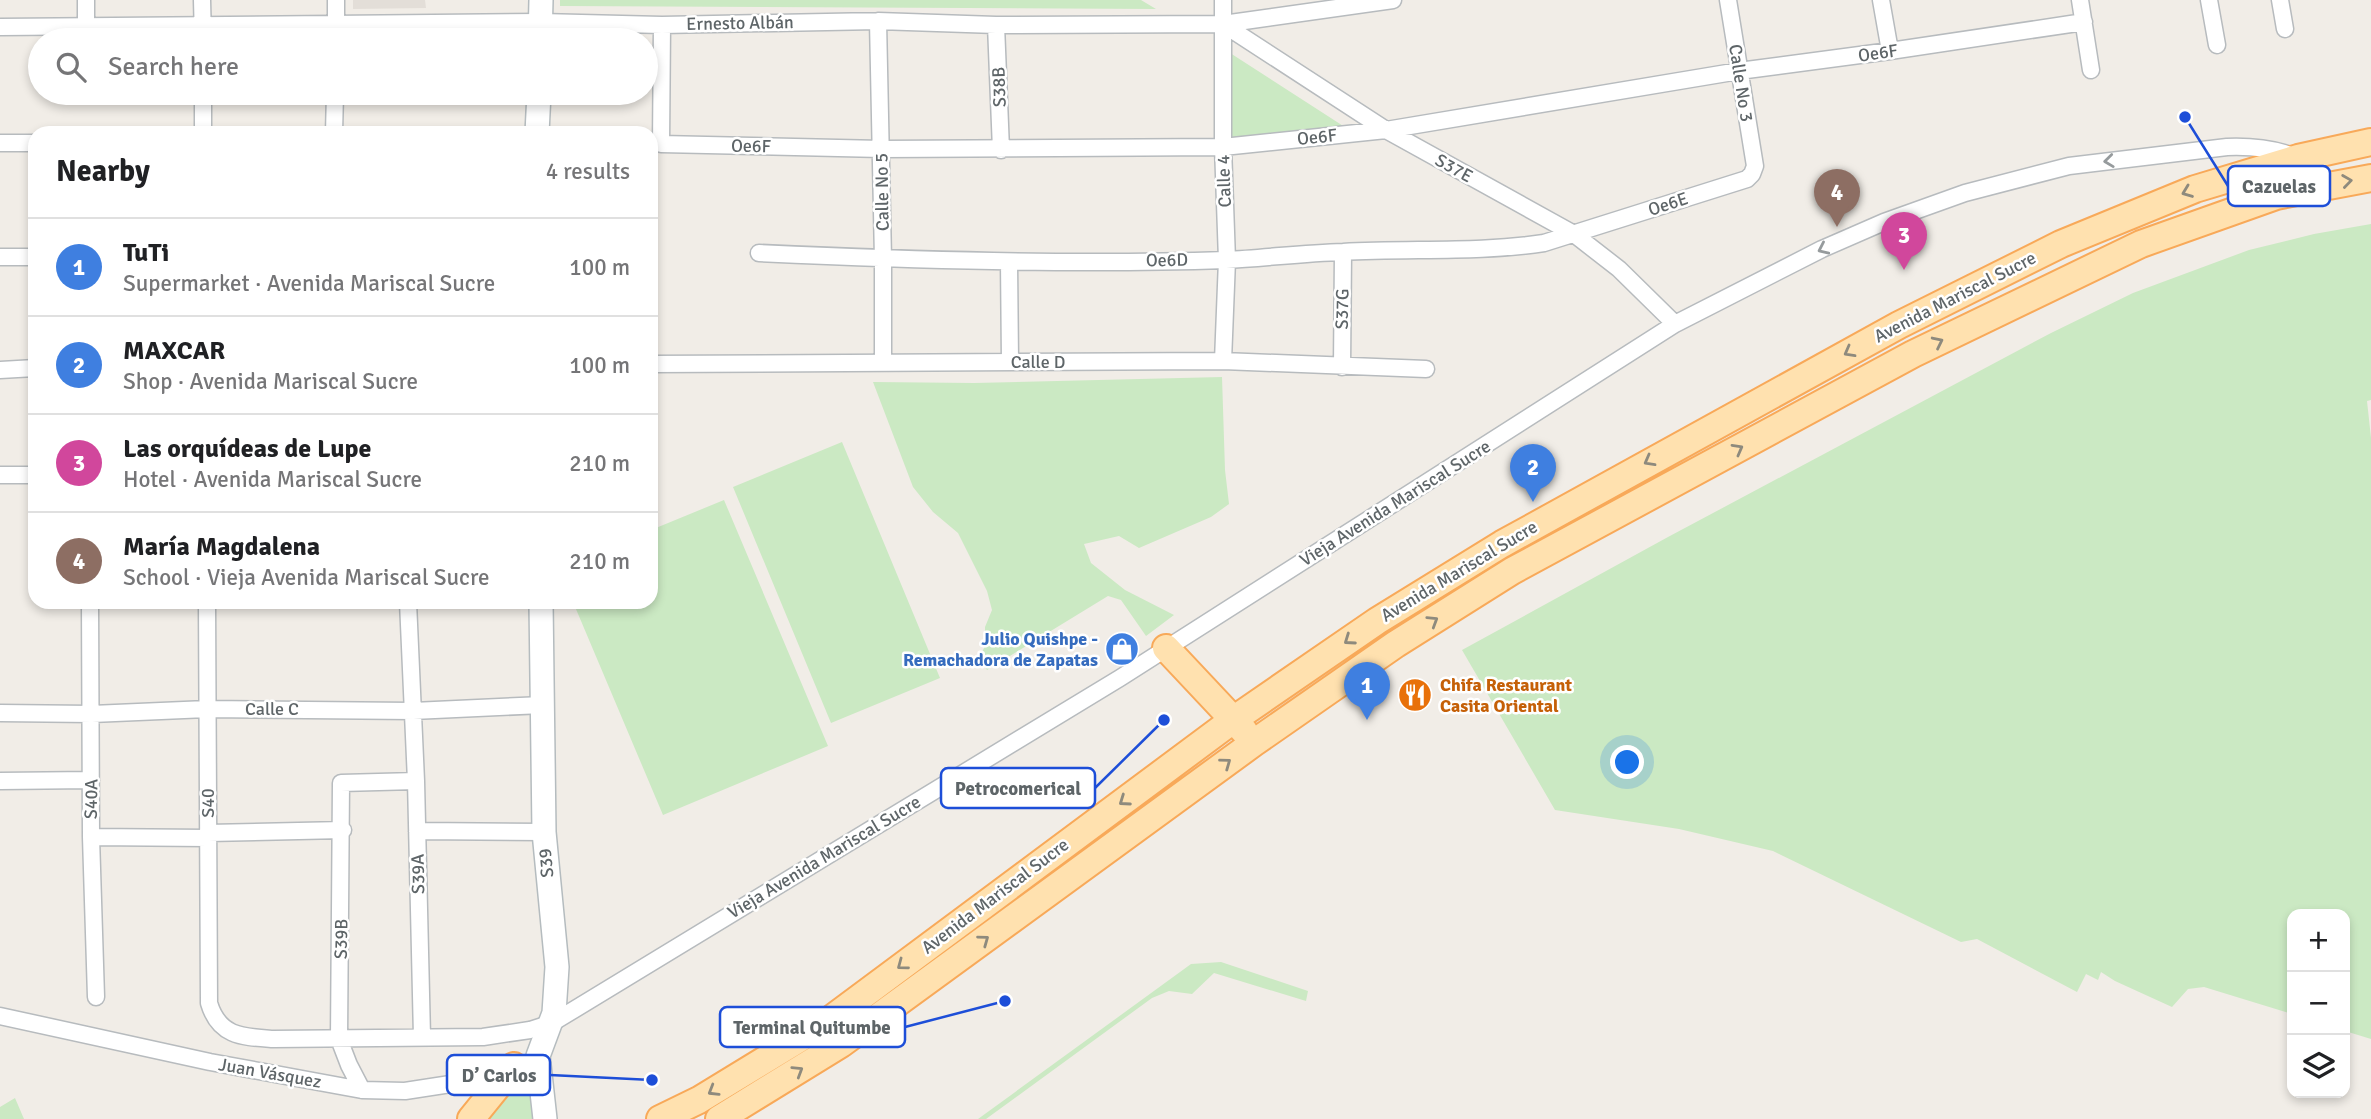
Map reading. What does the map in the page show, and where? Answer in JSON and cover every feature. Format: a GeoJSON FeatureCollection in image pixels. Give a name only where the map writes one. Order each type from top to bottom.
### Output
{"type":"FeatureCollection","features":[{"type":"Feature","properties":{"kind":"main road","name":"Avenida Mariscal Sucre"},"geometry":{"type":"LineString","coordinates":[[660,1119],[699,1100],[827,1021],[1233,720],[1377,621],[1502,544],[1899,325],[2028,260],[2195,189],[2298,158],[2371,142]]}},
{"type":"Feature","properties":{"kind":"main road","name":"Avenida Mariscal Sucre"},"geometry":{"type":"LineString","coordinates":[[719,1119],[841,1044],[1255,742],[1396,643],[1512,571],[1913,354],[2141,244],[2276,196],[2371,178]]}},
{"type":"Feature","properties":{"kind":"main road"},"geometry":{"type":"LineString","coordinates":[[1166,648],[1255,742]]}},
{"type":"Feature","properties":{"kind":"main road"},"geometry":{"type":"LineString","coordinates":[[1059,848],[1076,873]]}},
{"type":"Feature","properties":{"kind":"main road"},"geometry":{"type":"LineString","coordinates":[[471,1119],[514,1066]]}},
{"type":"Feature","properties":{"kind":"street"},"geometry":{"type":"LineString","coordinates":[[86,0],[86,27]]}},
{"type":"Feature","properties":{"kind":"street"},"geometry":{"type":"LineString","coordinates":[[202,0],[203,28]]}},
{"type":"Feature","properties":{"kind":"street"},"geometry":{"type":"LineString","coordinates":[[336,0],[336,28]]}},
{"type":"Feature","properties":{"kind":"street","name":"Calle 4"},"geometry":{"type":"LineString","coordinates":[[1223,0],[1223,147],[1227,260],[1223,361]]}},
{"type":"Feature","properties":{"kind":"street","name":"Ernesto Albán"},"geometry":{"type":"LineString","coordinates":[[411,28],[541,21],[662,25],[878,21],[996,25],[1223,24],[1393,0]]}},
{"type":"Feature","properties":{"kind":"street","name":"Calle No 3"},"geometry":{"type":"LineString","coordinates":[[1728,0],[1755,166]]}},
{"type":"Feature","properties":{"kind":"street"},"geometry":{"type":"LineString","coordinates":[[1881,0],[1890,51]]}},
{"type":"Feature","properties":{"kind":"street"},"geometry":{"type":"LineString","coordinates":[[2080,0],[2091,70]]}},
{"type":"Feature","properties":{"kind":"street"},"geometry":{"type":"LineString","coordinates":[[2209,0],[2217,45]]}},
{"type":"Feature","properties":{"kind":"street"},"geometry":{"type":"LineString","coordinates":[[2280,0],[2285,29]]}},
{"type":"Feature","properties":{"kind":"street","name":"Calle No 5"},"geometry":{"type":"LineString","coordinates":[[878,21],[882,149],[883,362]]}},
{"type":"Feature","properties":{"kind":"street","name":"Oe6F"},"geometry":{"type":"LineString","coordinates":[[662,25],[661,144],[1001,150],[1223,147],[1387,130],[1739,71],[2084,22]]}},
{"type":"Feature","properties":{"kind":"street","name":"S37E"},"geometry":{"type":"LineString","coordinates":[[1223,24],[1387,130],[1574,234],[1619,269],[1675,324]]}},
{"type":"Feature","properties":{"kind":"street","name":"S38B"},"geometry":{"type":"LineString","coordinates":[[996,25],[1001,150]]}},
{"type":"Feature","properties":{"kind":"street","name":"Ernesto Albán"},"geometry":{"type":"LineString","coordinates":[[0,27],[106,28]]}},
{"type":"Feature","properties":{"kind":"street"},"geometry":{"type":"LineString","coordinates":[[203,105],[203,126]]}},
{"type":"Feature","properties":{"kind":"street"},"geometry":{"type":"LineString","coordinates":[[334,126],[335,105]]}},
{"type":"Feature","properties":{"kind":"street"},"geometry":{"type":"LineString","coordinates":[[537,126],[538,105]]}},
{"type":"Feature","properties":{"kind":"street"},"geometry":{"type":"LineString","coordinates":[[0,143],[28,143]]}},
{"type":"Feature","properties":{"kind":"street","name":"Vieja Avenida Mariscal Sucre"},"geometry":{"type":"LineString","coordinates":[[552,1023],[1166,648],[1675,324],[1822,249],[1884,222],[1965,193],[2069,166],[2252,146],[2274,149],[2298,158]]}},
{"type":"Feature","properties":{"kind":"street","name":"Oe6E"},"geometry":{"type":"LineString","coordinates":[[1574,234],[1747,179],[1755,166]]}},
{"type":"Feature","properties":{"kind":"street","name":"Oe6D"},"geometry":{"type":"LineString","coordinates":[[759,253],[1009,262],[1227,260],[1343,251],[1514,247],[1545,243],[1574,234]]}},
{"type":"Feature","properties":{"kind":"street","name":"S37G"},"geometry":{"type":"LineString","coordinates":[[1342,367],[1343,251]]}},
{"type":"Feature","properties":{"kind":"street"},"geometry":{"type":"LineString","coordinates":[[0,257],[28,257]]}},
{"type":"Feature","properties":{"kind":"street"},"geometry":{"type":"LineString","coordinates":[[1009,262],[1010,362]]}},
{"type":"Feature","properties":{"kind":"street","name":"Calle D"},"geometry":{"type":"LineString","coordinates":[[658,365],[1223,361],[1426,369]]}},
{"type":"Feature","properties":{"kind":"street"},"geometry":{"type":"LineString","coordinates":[[0,370],[28,368]]}},
{"type":"Feature","properties":{"kind":"street"},"geometry":{"type":"LineString","coordinates":[[0,475],[28,475]]}},
{"type":"Feature","properties":{"kind":"street","name":"S40A"},"geometry":{"type":"LineString","coordinates":[[90,609],[91,837],[96,997]]}},
{"type":"Feature","properties":{"kind":"street","name":"S40"},"geometry":{"type":"LineString","coordinates":[[206,609],[209,1003]]}},
{"type":"Feature","properties":{"kind":"street","name":"S39A"},"geometry":{"type":"LineString","coordinates":[[408,609],[416,781],[422,1037]]}},
{"type":"Feature","properties":{"kind":"street","name":"S39"},"geometry":{"type":"LineString","coordinates":[[541,609],[544,832],[557,967],[556,1003],[552,1023],[538,1056],[545,1119]]}},
{"type":"Feature","properties":{"kind":"street","name":"Calle C"},"geometry":{"type":"LineString","coordinates":[[0,713],[92,714],[207,709],[413,711],[544,705]]}},
{"type":"Feature","properties":{"kind":"street"},"geometry":{"type":"LineString","coordinates":[[0,781],[91,779]]}},
{"type":"Feature","properties":{"kind":"street","name":"S39B"},"geometry":{"type":"LineString","coordinates":[[362,1090],[339,1039],[341,783],[416,781]]}},
{"type":"Feature","properties":{"kind":"street"},"geometry":{"type":"LineString","coordinates":[[91,837],[208,836],[342,830]]}},
{"type":"Feature","properties":{"kind":"street"},"geometry":{"type":"LineString","coordinates":[[417,831],[544,832]]}},
{"type":"Feature","properties":{"kind":"street","name":"Juan Vásquez"},"geometry":{"type":"LineString","coordinates":[[209,1003],[213,1015],[222,1026],[239,1037],[483,1037],[530,1030],[552,1023]]}},
{"type":"Feature","properties":{"kind":"street","name":"Juan Vásquez"},"geometry":{"type":"LineString","coordinates":[[0,1016],[210,1062],[362,1090],[405,1091],[470,1081],[538,1056]]}},
{"type":"Feature","properties":{"kind":"shaded area"},"geometry":{"type":"Polygon","coordinates":[[[353,0],[425,0],[426,8],[353,9],[353,0]]]}},
{"type":"Feature","properties":{"kind":"green space"},"geometry":{"type":"Polygon","coordinates":[[[560,0],[1141,0],[1156,9],[560,6],[560,0]]]}},
{"type":"Feature","properties":{"kind":"green space"},"geometry":{"type":"Polygon","coordinates":[[[1227,51],[1351,131],[1230,139],[1227,51]]]}},
{"type":"Feature","properties":{"kind":"green space"},"geometry":{"type":"Polygon","coordinates":[[[2371,224],[2371,400],[2367,401],[2371,438],[2371,1039],[2350,1033],[2350,909],[2287,909],[2287,1012],[2204,987],[2188,989],[2172,1007],[2101,972],[2098,980],[2086,974],[2077,992],[1977,939],[1961,942],[1773,851],[1679,829],[1555,810],[1462,650],[2051,333],[2133,293],[2249,250],[2314,234],[2371,224]]]}},
{"type":"Feature","properties":{"kind":"green space"},"geometry":{"type":"Polygon","coordinates":[[[1222,377],[1225,470],[1229,504],[1211,517],[1139,548],[1119,536],[1084,544],[1091,563],[1125,590],[1174,615],[1146,636],[1121,600],[1108,596],[987,670],[979,658],[985,646],[985,627],[992,610],[987,591],[958,533],[933,512],[913,487],[873,382],[974,383],[1222,377]]]}},
{"type":"Feature","properties":{"kind":"green space"},"geometry":{"type":"Polygon","coordinates":[[[842,442],[940,678],[831,723],[733,487],[842,442]]]}},
{"type":"Feature","properties":{"kind":"green space"},"geometry":{"type":"Polygon","coordinates":[[[724,500],[828,746],[663,815],[576,609],[658,609],[658,527],[724,500]]]}},
{"type":"Feature","properties":{"kind":"green space"},"geometry":{"type":"Polygon","coordinates":[[[1221,962],[1308,991],[1306,1001],[1214,973],[1192,994],[1169,991],[1152,998],[986,1119],[978,1119],[1191,964],[1221,962]]]}},
{"type":"Feature","properties":{"kind":"green space"},"geometry":{"type":"Polygon","coordinates":[[[532,1064],[532,1119],[480,1119],[532,1064]]]}},
{"type":"Feature","properties":{"kind":"green space"},"geometry":{"type":"Polygon","coordinates":[[[15,1098],[24,1119],[0,1119],[0,1107],[15,1098]]]}},
{"type":"Feature","properties":{"kind":"place","name":"Cazuelas"},"geometry":{"type":"Point","coordinates":[2185,117]}},
{"type":"Feature","properties":{"kind":"place","name":"María Magdalena"},"geometry":{"type":"Point","coordinates":[1837,227]}},
{"type":"Feature","properties":{"kind":"place","name":"Las orquídeas de Lupe"},"geometry":{"type":"Point","coordinates":[1904,270]}},
{"type":"Feature","properties":{"kind":"place","name":"MAXCAR"},"geometry":{"type":"Point","coordinates":[1533,502]}},
{"type":"Feature","properties":{"kind":"place","name":"Julio Quishpe - Remachadora de Zapatas"},"geometry":{"type":"Point","coordinates":[1122,649]}},
{"type":"Feature","properties":{"kind":"place","name":"Chifa Restaurant Casita Oriental"},"geometry":{"type":"Point","coordinates":[1415,695]}},
{"type":"Feature","properties":{"kind":"place","name":"Petrocomerical"},"geometry":{"type":"Point","coordinates":[1164,720]}},
{"type":"Feature","properties":{"kind":"place","name":"TuTi"},"geometry":{"type":"Point","coordinates":[1367,720]}},
{"type":"Feature","properties":{"kind":"place","name":"Terminal Quitumbe"},"geometry":{"type":"Point","coordinates":[1005,1001]}},
{"type":"Feature","properties":{"kind":"place","name":"D’ Carlos"},"geometry":{"type":"Point","coordinates":[652,1080]}}]}
